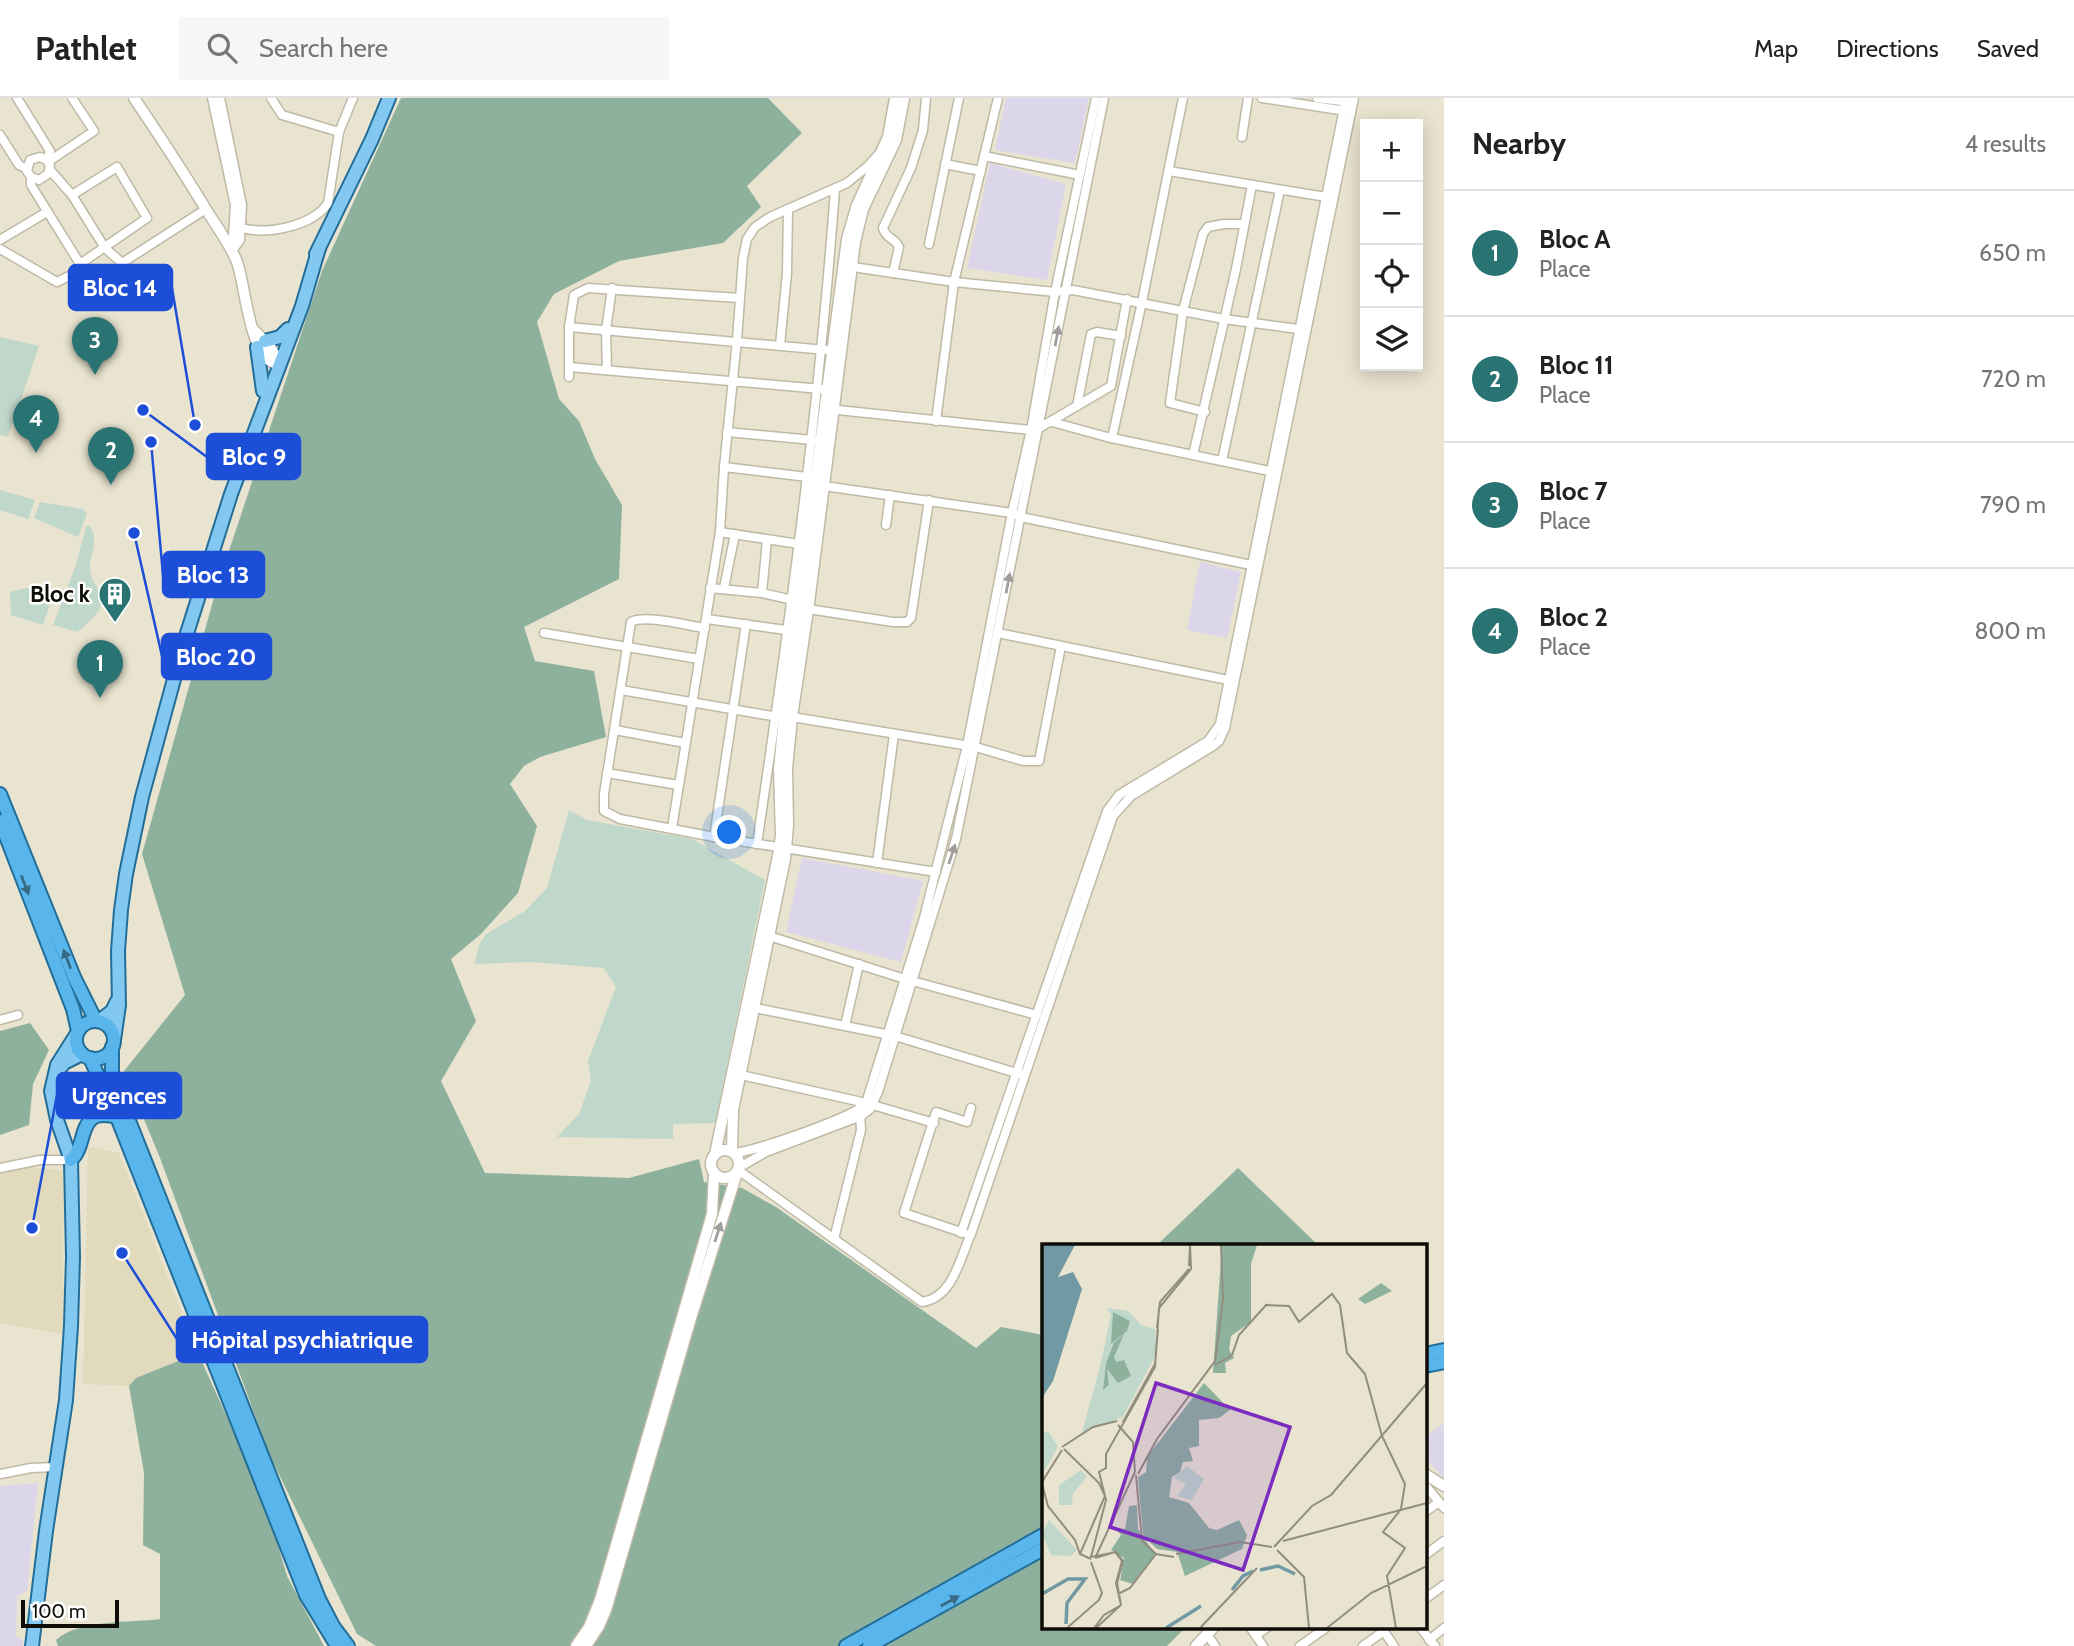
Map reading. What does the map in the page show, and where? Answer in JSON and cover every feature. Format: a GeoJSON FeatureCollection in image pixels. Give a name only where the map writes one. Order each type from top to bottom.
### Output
{"type":"FeatureCollection","features":[{"type":"Feature","properties":{"kind":"highway"},"geometry":{"type":"LineString","coordinates":[[0,794],[74,977],[97,1021],[110,1028],[113,1044],[110,1070],[112,1078],[318,1600],[348,1646]]}},
{"type":"Feature","properties":{"kind":"highway"},"geometry":{"type":"LineString","coordinates":[[0,821],[73,1009],[76,1045],[86,1056],[117,1117],[306,1595],[337,1646]]}},
{"type":"Feature","properties":{"kind":"highway"},"geometry":{"type":"LineString","coordinates":[[77,1033],[86,1023],[97,1021]]}},
{"type":"Feature","properties":{"kind":"highway"},"geometry":{"type":"LineString","coordinates":[[86,1056],[101,1058],[113,1044]]}},
{"type":"Feature","properties":{"kind":"highway"},"geometry":{"type":"LineString","coordinates":[[71,1160],[76,1155],[86,1125],[100,1115],[117,1117]]}},
{"type":"Feature","properties":{"kind":"highway"},"geometry":{"type":"LineString","coordinates":[[1426,1354],[1444,1350]]}},
{"type":"Feature","properties":{"kind":"highway"},"geometry":{"type":"LineString","coordinates":[[1426,1366],[1444,1362]]}},
{"type":"Feature","properties":{"kind":"highway"},"geometry":{"type":"LineString","coordinates":[[846,1646],[1042,1536]]}},
{"type":"Feature","properties":{"kind":"highway"},"geometry":{"type":"LineString","coordinates":[[869,1646],[1042,1550]]}},
{"type":"Feature","properties":{"kind":"main road"},"geometry":{"type":"LineString","coordinates":[[113,1044],[120,994],[118,951],[126,873],[142,797],[183,646],[230,494],[288,329],[320,248],[388,98]]}},
{"type":"Feature","properties":{"kind":"main road"},"geometry":{"type":"LineString","coordinates":[[230,494],[234,473],[263,391],[304,299],[320,248]]}},
{"type":"Feature","properties":{"kind":"main road"},"geometry":{"type":"LineString","coordinates":[[263,391],[261,344],[281,337],[288,329]]}},
{"type":"Feature","properties":{"kind":"main road"},"geometry":{"type":"LineString","coordinates":[[97,1021],[112,1011],[120,994]]}},
{"type":"Feature","properties":{"kind":"main road"},"geometry":{"type":"LineString","coordinates":[[32,1646],[70,1356],[73,1257],[71,1160],[52,1104],[52,1077],[63,1053],[77,1033]]}},
{"type":"Feature","properties":{"kind":"main road"},"geometry":{"type":"LineString","coordinates":[[52,1077],[64,1063],[86,1056]]}},
{"type":"Feature","properties":{"kind":"street"},"geometry":{"type":"LineString","coordinates":[[1,138],[19,165],[43,179],[50,151],[17,98]]}},
{"type":"Feature","properties":{"kind":"street"},"geometry":{"type":"LineString","coordinates":[[48,164],[94,131],[72,98]]}},
{"type":"Feature","properties":{"kind":"street"},"geometry":{"type":"LineString","coordinates":[[134,98],[232,251],[241,274],[253,329],[261,344],[277,362]]}},
{"type":"Feature","properties":{"kind":"street"},"geometry":{"type":"LineString","coordinates":[[212,98],[235,205],[232,251]]}},
{"type":"Feature","properties":{"kind":"street"},"geometry":{"type":"LineString","coordinates":[[220,98],[242,205],[240,240],[232,251]]}},
{"type":"Feature","properties":{"kind":"street"},"geometry":{"type":"LineString","coordinates":[[271,98],[282,115],[339,132]]}},
{"type":"Feature","properties":{"kind":"street"},"geometry":{"type":"LineString","coordinates":[[242,228],[257,232],[303,223],[323,210],[328,203],[339,132],[353,98]]}},
{"type":"Feature","properties":{"kind":"street"},"geometry":{"type":"LineString","coordinates":[[586,1646],[606,1610],[683,1343],[738,1170],[739,1159],[733,1152],[732,1124],[769,936],[783,848],[779,778],[792,631],[803,603],[830,409],[847,266],[847,239],[856,205],[892,122],[895,98]]}},
{"type":"Feature","properties":{"kind":"street"},"geometry":{"type":"LineString","coordinates":[[827,350],[858,225],[896,140],[904,98]]}},
{"type":"Feature","properties":{"kind":"street"},"geometry":{"type":"LineString","coordinates":[[893,273],[899,247],[896,241],[885,235],[883,228],[911,168],[923,130],[926,98]]}},
{"type":"Feature","properties":{"kind":"street"},"geometry":{"type":"LineString","coordinates":[[929,244],[959,98]]}},
{"type":"Feature","properties":{"kind":"street"},"geometry":{"type":"LineString","coordinates":[[936,421],[954,282],[998,98]]}},
{"type":"Feature","properties":{"kind":"street"},"geometry":{"type":"LineString","coordinates":[[909,979],[971,747],[998,633],[1021,517],[1055,292],[1096,98]]}},
{"type":"Feature","properties":{"kind":"street"},"geometry":{"type":"LineString","coordinates":[[714,1173],[725,1179],[766,1152],[860,1114],[869,1104],[956,839],[1012,513],[1035,429],[1066,290],[1104,98]]}},
{"type":"Feature","properties":{"kind":"street"},"geometry":{"type":"LineString","coordinates":[[1112,438],[1183,98]]}},
{"type":"Feature","properties":{"kind":"street"},"geometry":{"type":"LineString","coordinates":[[1242,138],[1248,98]]}},
{"type":"Feature","properties":{"kind":"street"},"geometry":{"type":"LineString","coordinates":[[1262,98],[1349,104]]}},
{"type":"Feature","properties":{"kind":"street"},"geometry":{"type":"LineString","coordinates":[[1317,98],[1349,104]]}},
{"type":"Feature","properties":{"kind":"street"},"geometry":{"type":"LineString","coordinates":[[961,1233],[1021,1075],[1113,816],[1131,796],[1213,746],[1226,728],[1274,472],[1349,104]]}},
{"type":"Feature","properties":{"kind":"street"},"geometry":{"type":"LineString","coordinates":[[671,828],[720,532],[739,298],[747,239],[755,227],[788,209],[835,189],[858,175],[884,145]]}},
{"type":"Feature","properties":{"kind":"street"},"geometry":{"type":"LineString","coordinates":[[984,156],[1080,176]]}},
{"type":"Feature","properties":{"kind":"street"},"geometry":{"type":"LineString","coordinates":[[0,249],[57,282],[79,271],[80,264],[31,185],[28,163],[33,158],[40,157],[72,195],[105,248],[122,263],[125,272],[152,281]]}},
{"type":"Feature","properties":{"kind":"street"},"geometry":{"type":"LineString","coordinates":[[945,164],[981,171]]}},
{"type":"Feature","properties":{"kind":"street"},"geometry":{"type":"LineString","coordinates":[[72,195],[117,167],[146,218],[80,264]]}},
{"type":"Feature","properties":{"kind":"street"},"geometry":{"type":"LineString","coordinates":[[1169,171],[1280,190],[1328,202]]}},
{"type":"Feature","properties":{"kind":"street"},"geometry":{"type":"LineString","coordinates":[[1194,455],[1252,185]]}},
{"type":"Feature","properties":{"kind":"street"},"geometry":{"type":"LineString","coordinates":[[803,603],[799,544],[827,350],[835,189]]}},
{"type":"Feature","properties":{"kind":"street"},"geometry":{"type":"LineString","coordinates":[[1222,461],[1280,190]]}},
{"type":"Feature","properties":{"kind":"street"},"geometry":{"type":"LineString","coordinates":[[738,1170],[922,1302],[938,1297],[947,1289],[971,1234],[1037,1016],[1107,811],[1119,795],[1213,736],[1220,724],[1251,565],[1274,472],[1298,330],[1328,202]]}},
{"type":"Feature","properties":{"kind":"street"},"geometry":{"type":"LineString","coordinates":[[122,263],[206,209]]}},
{"type":"Feature","properties":{"kind":"street"},"geometry":{"type":"LineString","coordinates":[[780,345],[787,273],[788,209]]}},
{"type":"Feature","properties":{"kind":"street"},"geometry":{"type":"LineString","coordinates":[[0,240],[47,212]]}},
{"type":"Feature","properties":{"kind":"street"},"geometry":{"type":"LineString","coordinates":[[1205,412],[1170,403],[1183,311],[1203,234],[1208,227],[1244,224]]}},
{"type":"Feature","properties":{"kind":"street"},"geometry":{"type":"LineString","coordinates":[[847,266],[954,282],[1055,292],[1066,290],[1298,330]]}},
{"type":"Feature","properties":{"kind":"street"},"geometry":{"type":"LineString","coordinates":[[569,377],[569,327],[574,295],[587,288],[739,298]]}},
{"type":"Feature","properties":{"kind":"street"},"geometry":{"type":"LineString","coordinates":[[607,370],[606,330],[612,288]]}},
{"type":"Feature","properties":{"kind":"street"},"geometry":{"type":"LineString","coordinates":[[830,409],[1035,429],[1052,422],[1111,386],[1127,299]]}},
{"type":"Feature","properties":{"kind":"street"},"geometry":{"type":"LineString","coordinates":[[569,327],[827,350]]}},
{"type":"Feature","properties":{"kind":"street"},"geometry":{"type":"LineString","coordinates":[[1077,406],[1089,336],[1097,332],[1121,336]]}},
{"type":"Feature","properties":{"kind":"street"},"geometry":{"type":"LineString","coordinates":[[569,367],[823,389]]}},
{"type":"Feature","properties":{"kind":"street"},"geometry":{"type":"LineString","coordinates":[[757,844],[784,717],[824,486],[830,409],[823,389]]}},
{"type":"Feature","properties":{"kind":"street"},"geometry":{"type":"LineString","coordinates":[[1052,422],[1112,438],[1274,472]]}},
{"type":"Feature","properties":{"kind":"street"},"geometry":{"type":"LineString","coordinates":[[727,432],[813,440]]}},
{"type":"Feature","properties":{"kind":"street"},"geometry":{"type":"LineString","coordinates":[[724,467],[807,477]]}},
{"type":"Feature","properties":{"kind":"street"},"geometry":{"type":"LineString","coordinates":[[824,486],[1012,513],[1251,565]]}},
{"type":"Feature","properties":{"kind":"street"},"geometry":{"type":"LineString","coordinates":[[886,525],[890,495]]}},
{"type":"Feature","properties":{"kind":"street"},"geometry":{"type":"LineString","coordinates":[[710,588],[762,593],[893,622],[907,622],[911,618],[929,500]]}},
{"type":"Feature","properties":{"kind":"street"},"geometry":{"type":"LineString","coordinates":[[720,532],[799,544]]}},
{"type":"Feature","properties":{"kind":"street"},"geometry":{"type":"LineString","coordinates":[[724,588],[735,534]]}},
{"type":"Feature","properties":{"kind":"street"},"geometry":{"type":"LineString","coordinates":[[762,593],[767,540]]}},
{"type":"Feature","properties":{"kind":"street"},"geometry":{"type":"LineString","coordinates":[[705,628],[637,619],[631,622],[603,805],[607,814],[620,819],[714,837],[936,872]]}},
{"type":"Feature","properties":{"kind":"street"},"geometry":{"type":"LineString","coordinates":[[707,619],[792,631]]}},
{"type":"Feature","properties":{"kind":"street"},"geometry":{"type":"LineString","coordinates":[[714,837],[746,624]]}},
{"type":"Feature","properties":{"kind":"street"},"geometry":{"type":"LineString","coordinates":[[544,633],[699,659]]}},
{"type":"Feature","properties":{"kind":"street"},"geometry":{"type":"LineString","coordinates":[[998,633],[1228,680]]}},
{"type":"Feature","properties":{"kind":"street"},"geometry":{"type":"LineString","coordinates":[[621,690],[971,747],[1023,761],[1040,761],[1060,646]]}},
{"type":"Feature","properties":{"kind":"street"},"geometry":{"type":"LineString","coordinates":[[615,730],[685,743]]}},
{"type":"Feature","properties":{"kind":"street"},"geometry":{"type":"LineString","coordinates":[[877,863],[894,734]]}},
{"type":"Feature","properties":{"kind":"street"},"geometry":{"type":"LineString","coordinates":[[607,773],[678,785]]}},
{"type":"Feature","properties":{"kind":"street"},"geometry":{"type":"LineString","coordinates":[[576,1646],[589,1628],[600,1601],[712,1214],[714,1173],[711,1161],[715,1154],[783,848]]}},
{"type":"Feature","properties":{"kind":"street"},"geometry":{"type":"LineString","coordinates":[[769,936],[1037,1016]]}},
{"type":"Feature","properties":{"kind":"street"},"geometry":{"type":"LineString","coordinates":[[845,1026],[859,964]]}},
{"type":"Feature","properties":{"kind":"street"},"geometry":{"type":"LineString","coordinates":[[755,1008],[891,1036],[1021,1075]]}},
{"type":"Feature","properties":{"kind":"street"},"geometry":{"type":"LineString","coordinates":[[0,1020],[18,1015]]}},
{"type":"Feature","properties":{"kind":"street"},"geometry":{"type":"LineString","coordinates":[[741,1075],[869,1104],[934,1123]]}},
{"type":"Feature","properties":{"kind":"street"},"geometry":{"type":"LineString","coordinates":[[971,1108],[967,1122],[936,1111],[904,1213],[971,1234]]}},
{"type":"Feature","properties":{"kind":"street"},"geometry":{"type":"LineString","coordinates":[[715,1154],[723,1150],[733,1152],[752,1149],[860,1114]]}},
{"type":"Feature","properties":{"kind":"street"},"geometry":{"type":"LineString","coordinates":[[834,1239],[861,1130],[860,1114]]}},
{"type":"Feature","properties":{"kind":"street"},"geometry":{"type":"LineString","coordinates":[[0,1168],[40,1160],[71,1160]]}},
{"type":"Feature","properties":{"kind":"street"},"geometry":{"type":"LineString","coordinates":[[0,1474],[55,1467]]}},
{"type":"Feature","properties":{"kind":"street"},"geometry":{"type":"LineString","coordinates":[[1426,1475],[1444,1486]]}},
{"type":"Feature","properties":{"kind":"street"},"geometry":{"type":"LineString","coordinates":[[1426,1486],[1441,1505]]}},
{"type":"Feature","properties":{"kind":"street"},"geometry":{"type":"LineString","coordinates":[[1426,1554],[1444,1541]]}},
{"type":"Feature","properties":{"kind":"street"},"geometry":{"type":"LineString","coordinates":[[1426,1598],[1444,1585]]}},
{"type":"Feature","properties":{"kind":"street"},"geometry":{"type":"LineString","coordinates":[[1251,1628],[1264,1646]]}},
{"type":"Feature","properties":{"kind":"street"},"geometry":{"type":"LineString","coordinates":[[1256,1635],[1266,1628]]}},
{"type":"Feature","properties":{"kind":"street"},"geometry":{"type":"LineString","coordinates":[[1300,1646],[1326,1628]]}},
{"type":"Feature","properties":{"kind":"street"},"geometry":{"type":"LineString","coordinates":[[1421,1628],[1432,1643],[1444,1628]]}},
{"type":"Feature","properties":{"kind":"street"},"geometry":{"type":"LineString","coordinates":[[1363,1646],[1382,1629],[1394,1646]]}},
{"type":"Feature","properties":{"kind":"street"},"geometry":{"type":"LineString","coordinates":[[1196,1646],[1211,1631]]}},
{"type":"Feature","properties":{"kind":"street"},"geometry":{"type":"LineString","coordinates":[[1211,1631],[1215,1646]]}},
{"type":"Feature","properties":{"kind":"shaded area"},"geometry":{"type":"Polygon","coordinates":[[[1006,98],[1089,98],[1075,163],[995,150],[1006,98]]]}},
{"type":"Feature","properties":{"kind":"shaded area"},"geometry":{"type":"Polygon","coordinates":[[[990,163],[1066,184],[1047,280],[967,268],[990,163]]]}},
{"type":"Feature","properties":{"kind":"shaded area"},"geometry":{"type":"Polygon","coordinates":[[[1200,562],[1241,572],[1227,638],[1187,630],[1200,562]]]}},
{"type":"Feature","properties":{"kind":"shaded area"},"geometry":{"type":"Polygon","coordinates":[[[802,858],[923,881],[901,962],[786,932],[802,858]]]}},
{"type":"Feature","properties":{"kind":"shaded area"},"geometry":{"type":"Polygon","coordinates":[[[88,1146],[119,1153],[198,1353],[136,1378],[129,1386],[83,1384],[88,1146]]]}},
{"type":"Feature","properties":{"kind":"shaded area"},"geometry":{"type":"Polygon","coordinates":[[[17,1166],[64,1170],[63,1284],[67,1291],[66,1335],[0,1323],[0,1172],[17,1166]]]}},
{"type":"Feature","properties":{"kind":"shaded area"},"geometry":{"type":"Polygon","coordinates":[[[1444,1423],[1444,1478],[1426,1459],[1426,1436],[1444,1423]]]}},
{"type":"Feature","properties":{"kind":"shaded area"},"geometry":{"type":"Polygon","coordinates":[[[38,1483],[27,1591],[17,1596],[16,1636],[23,1640],[23,1646],[0,1646],[0,1486],[38,1483]]]}},
{"type":"Feature","properties":{"kind":"green space"},"geometry":{"type":"Polygon","coordinates":[[[401,98],[768,98],[802,133],[747,186],[761,207],[723,243],[619,261],[554,294],[537,322],[559,399],[579,421],[595,459],[622,505],[619,579],[524,627],[535,661],[594,671],[606,737],[540,757],[524,766],[510,784],[537,826],[518,893],[481,934],[451,959],[476,1021],[441,1081],[485,1173],[629,1178],[699,1159],[704,1182],[742,1188],[776,1207],[976,1348],[1001,1327],[1042,1335],[1042,1628],[1185,1628],[1167,1646],[376,1646],[357,1634],[270,1456],[160,1158],[124,1071],[185,995],[142,854],[217,587],[322,271],[401,98]]]}},
{"type":"Feature","properties":{"kind":"green space"},"geometry":{"type":"Polygon","coordinates":[[[0,337],[39,346],[8,437],[0,435],[0,337]]]}},
{"type":"Feature","properties":{"kind":"green space"},"geometry":{"type":"Polygon","coordinates":[[[0,490],[35,500],[28,519],[0,510],[0,490]]]}},
{"type":"Feature","properties":{"kind":"green space"},"geometry":{"type":"Polygon","coordinates":[[[40,502],[83,509],[87,514],[78,537],[34,518],[40,502]]]}},
{"type":"Feature","properties":{"kind":"green space"},"geometry":{"type":"Polygon","coordinates":[[[86,526],[90,526],[94,537],[90,570],[101,602],[96,614],[78,632],[53,625],[76,565],[86,526]]]}},
{"type":"Feature","properties":{"kind":"green space"},"geometry":{"type":"Polygon","coordinates":[[[26,588],[53,595],[43,625],[11,615],[10,592],[26,588]]]}},
{"type":"Feature","properties":{"kind":"green space"},"geometry":{"type":"Polygon","coordinates":[[[569,810],[587,820],[692,839],[765,880],[715,1123],[673,1124],[673,1139],[557,1137],[579,1114],[591,1081],[588,1061],[616,987],[604,968],[531,962],[475,964],[479,945],[486,934],[525,911],[547,888],[569,810]]]}},
{"type":"Feature","properties":{"kind":"green space"},"geometry":{"type":"Polygon","coordinates":[[[30,1023],[49,1050],[33,1084],[29,1125],[0,1135],[0,1031],[30,1023]]]}},
{"type":"Feature","properties":{"kind":"green space"},"geometry":{"type":"Polygon","coordinates":[[[1238,1168],[1317,1244],[1158,1244],[1238,1168]]]}},
{"type":"Feature","properties":{"kind":"green space"},"geometry":{"type":"Polygon","coordinates":[[[198,1353],[245,1457],[275,1535],[287,1576],[324,1646],[58,1646],[56,1640],[78,1628],[160,1619],[160,1554],[143,1545],[144,1473],[129,1386],[136,1378],[198,1353]]]}},
{"type":"Feature","properties":{"kind":"place","name":"Bloc 7"},"geometry":{"type":"Point","coordinates":[95,375]}},
{"type":"Feature","properties":{"kind":"place","name":"Bloc 9"},"geometry":{"type":"Point","coordinates":[143,410]}},
{"type":"Feature","properties":{"kind":"place","name":"Bloc 14"},"geometry":{"type":"Point","coordinates":[195,425]}},
{"type":"Feature","properties":{"kind":"place","name":"Bloc 13"},"geometry":{"type":"Point","coordinates":[151,442]}},
{"type":"Feature","properties":{"kind":"place","name":"Bloc 2"},"geometry":{"type":"Point","coordinates":[36,453]}},
{"type":"Feature","properties":{"kind":"place","name":"Bloc 11"},"geometry":{"type":"Point","coordinates":[111,485]}},
{"type":"Feature","properties":{"kind":"place","name":"Bloc 20"},"geometry":{"type":"Point","coordinates":[134,533]}},
{"type":"Feature","properties":{"kind":"place","name":"Bloc k"},"geometry":{"type":"Point","coordinates":[115,624]}},
{"type":"Feature","properties":{"kind":"place","name":"Bloc A"},"geometry":{"type":"Point","coordinates":[100,698]}},
{"type":"Feature","properties":{"kind":"place","name":"Urgences"},"geometry":{"type":"Point","coordinates":[32,1228]}},
{"type":"Feature","properties":{"kind":"place","name":"Hôpital psychiatrique"},"geometry":{"type":"Point","coordinates":[122,1253]}}]}
